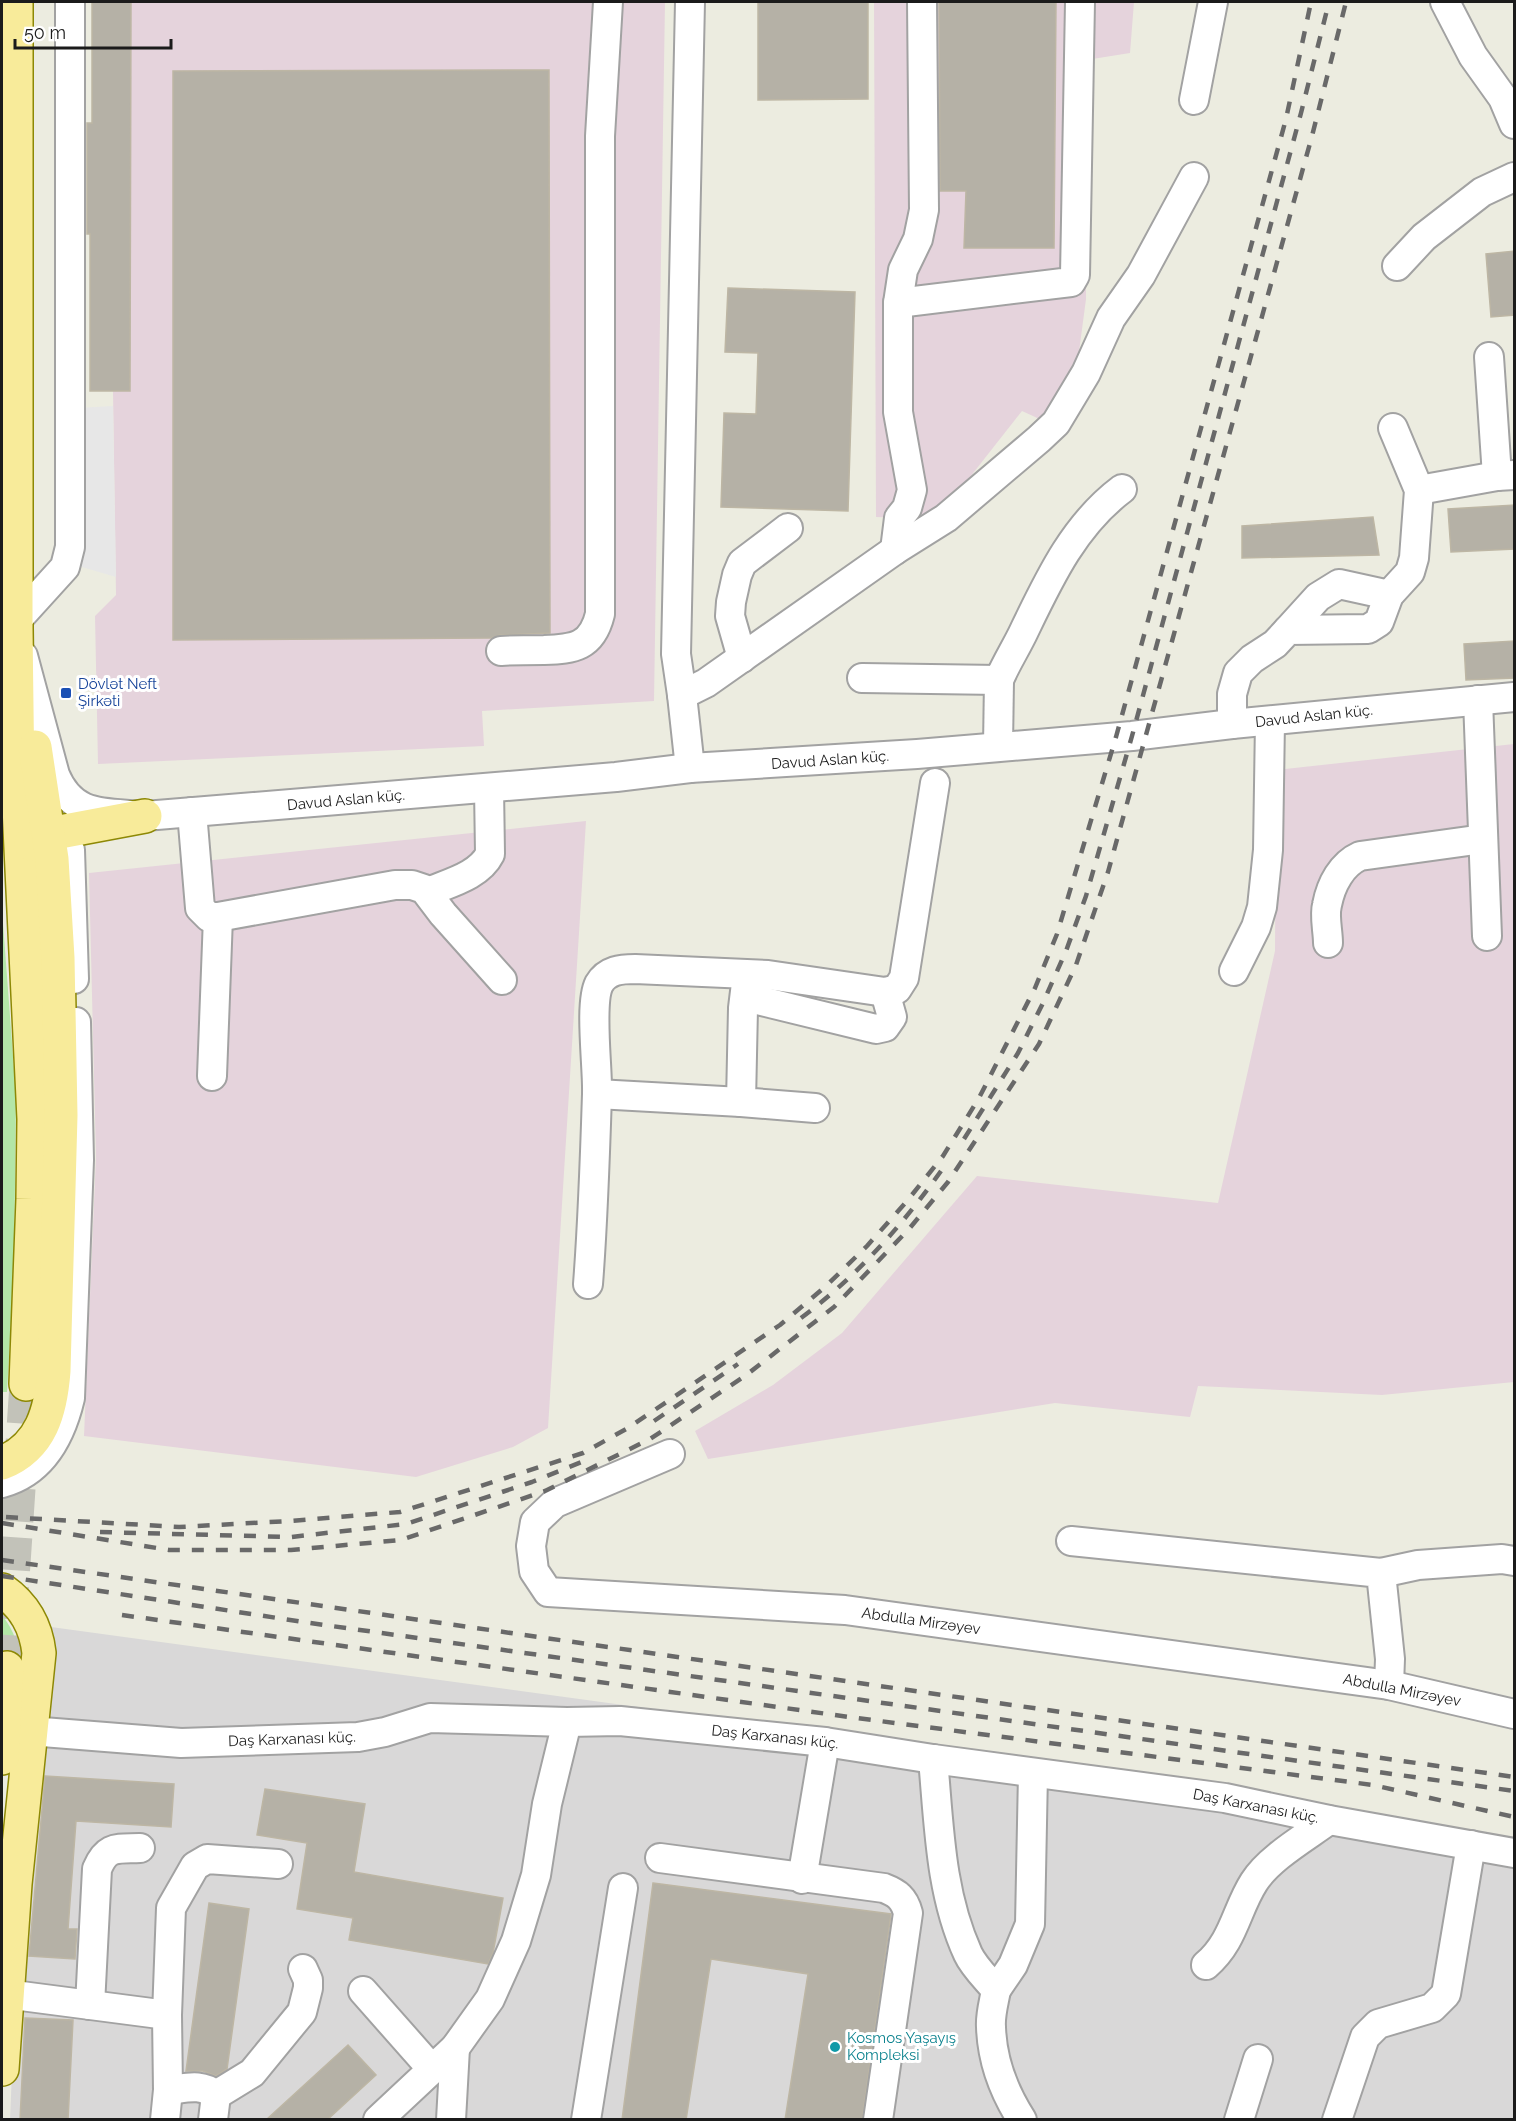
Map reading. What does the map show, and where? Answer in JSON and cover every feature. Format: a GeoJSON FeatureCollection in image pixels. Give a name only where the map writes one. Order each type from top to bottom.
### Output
{"type":"FeatureCollection","features":[{"type":"Feature","properties":{"kind":"main road"},"geometry":{"type":"LineString","coordinates":[[16,2],[18,786],[33,1075],[33,1199],[26,1384]]}},
{"type":"Feature","properties":{"kind":"main road"},"geometry":{"type":"LineString","coordinates":[[2,1463],[11,1460],[28,1446],[38,1433],[48,1415],[52,1397],[62,1116],[55,889],[49,834],[16,625]]}},
{"type":"Feature","properties":{"kind":"main road"},"geometry":{"type":"LineString","coordinates":[[23,895],[29,847],[41,837],[145,816]]}},
{"type":"Feature","properties":{"kind":"main road"},"geometry":{"type":"LineString","coordinates":[[2,1590],[27,1614],[37,1638],[38,1670],[30,1731],[6,1994],[2,2069]]}},
{"type":"Feature","properties":{"kind":"main road"},"geometry":{"type":"LineString","coordinates":[[2,1758],[6,1668]]}},
{"type":"Feature","properties":{"kind":"street"},"geometry":{"type":"LineString","coordinates":[[16,625],[65,567],[70,547],[70,2]]}},
{"type":"Feature","properties":{"kind":"street"},"geometry":{"type":"LineString","coordinates":[[501,651],[570,650],[587,641],[597,626],[600,614],[600,136],[608,2]]}},
{"type":"Feature","properties":{"kind":"street"},"geometry":{"type":"LineString","coordinates":[[690,2],[676,654],[690,768]]}},
{"type":"Feature","properties":{"kind":"street"},"geometry":{"type":"LineString","coordinates":[[894,550],[899,518],[907,508],[912,490],[898,411],[898,303],[903,270],[918,239],[924,210],[922,2]]}},
{"type":"Feature","properties":{"kind":"street"},"geometry":{"type":"LineString","coordinates":[[898,303],[1071,282],[1076,267],[1080,2]]}},
{"type":"Feature","properties":{"kind":"street"},"geometry":{"type":"LineString","coordinates":[[1194,100],[1213,2]]}},
{"type":"Feature","properties":{"kind":"street"},"geometry":{"type":"LineString","coordinates":[[1445,2],[1473,56],[1503,98],[1515,124]]}},
{"type":"Feature","properties":{"kind":"street"},"geometry":{"type":"LineString","coordinates":[[682,695],[706,683],[894,550],[918,537],[960,508],[1040,440],[1056,423],[1086,373],[1111,318],[1141,275],[1194,177]]}},
{"type":"Feature","properties":{"kind":"street"},"geometry":{"type":"LineString","coordinates":[[1397,266],[1424,237],[1482,192],[1515,177]]}},
{"type":"Feature","properties":{"kind":"street"},"geometry":{"type":"LineString","coordinates":[[1419,490],[1506,476],[1489,357]]}},
{"type":"Feature","properties":{"kind":"street"},"geometry":{"type":"LineString","coordinates":[[1288,630],[1368,629],[1379,621],[1389,595],[1410,572],[1414,558],[1419,490],[1394,428]]}},
{"type":"Feature","properties":{"kind":"street"},"geometry":{"type":"LineString","coordinates":[[998,746],[999,680],[1034,609],[1068,549],[1097,510],[1122,489]]}},
{"type":"Feature","properties":{"kind":"street"},"geometry":{"type":"LineString","coordinates":[[742,658],[730,616],[737,576],[742,563],[788,528]]}},
{"type":"Feature","properties":{"kind":"street"},"geometry":{"type":"LineString","coordinates":[[1232,724],[1232,693],[1238,673],[1252,659],[1275,644],[1318,597],[1339,584],[1389,595]]}},
{"type":"Feature","properties":{"kind":"street","name":"Davud Aslan küç."},"geometry":{"type":"LineString","coordinates":[[16,625],[55,775],[61,789],[68,798],[85,808],[98,812],[145,816],[616,777],[690,768],[917,754],[1132,736],[1232,724],[1515,697]]}},
{"type":"Feature","properties":{"kind":"street"},"geometry":{"type":"LineString","coordinates":[[862,678],[999,680]]}},
{"type":"Feature","properties":{"kind":"street"},"geometry":{"type":"LineString","coordinates":[[1478,700],[1486,936]]}},
{"type":"Feature","properties":{"kind":"street"},"geometry":{"type":"LineString","coordinates":[[1234,971],[1256,927],[1262,907],[1268,850],[1270,721]]}},
{"type":"Feature","properties":{"kind":"street"},"geometry":{"type":"LineString","coordinates":[[746,986],[768,975],[885,992],[897,989],[904,978],[935,783]]}},
{"type":"Feature","properties":{"kind":"street"},"geometry":{"type":"LineString","coordinates":[[428,892],[482,868],[487,862],[490,854],[489,788]]}},
{"type":"Feature","properties":{"kind":"street"},"geometry":{"type":"LineString","coordinates":[[192,812],[200,908],[209,917],[395,885],[412,885],[428,892],[439,908],[502,980]]}},
{"type":"Feature","properties":{"kind":"street"},"geometry":{"type":"LineString","coordinates":[[2,1483],[19,1477],[44,1458],[60,1433],[70,1398],[79,1160],[72,861],[68,845],[60,838],[49,834]]}},
{"type":"Feature","properties":{"kind":"street"},"geometry":{"type":"LineString","coordinates":[[1328,943],[1326,906],[1340,872],[1349,861],[1360,855],[1483,839]]}},
{"type":"Feature","properties":{"kind":"street"},"geometry":{"type":"LineString","coordinates":[[212,1076],[218,917]]}},
{"type":"Feature","properties":{"kind":"street"},"geometry":{"type":"LineString","coordinates":[[588,1284],[597,1094],[595,1000],[600,984],[608,973],[622,969],[635,969],[746,986],[876,1029],[885,1027],[892,1017],[885,992]]}},
{"type":"Feature","properties":{"kind":"street"},"geometry":{"type":"LineString","coordinates":[[741,1102],[746,986]]}},
{"type":"Feature","properties":{"kind":"street"},"geometry":{"type":"LineString","coordinates":[[597,1094],[815,1108]]}},
{"type":"Feature","properties":{"kind":"street","name":"Abdulla Mirzəyev"},"geometry":{"type":"LineString","coordinates":[[670,1454],[555,1503],[536,1522],[531,1546],[534,1570],[548,1592],[845,1610],[1389,1685],[1515,1714]]}},
{"type":"Feature","properties":{"kind":"street"},"geometry":{"type":"LineString","coordinates":[[1071,1541],[1382,1573],[1418,1565],[1502,1559],[1515,1561]]}},
{"type":"Feature","properties":{"kind":"street"},"geometry":{"type":"LineString","coordinates":[[1382,1573],[1390,1659],[1389,1685]]}},
{"type":"Feature","properties":{"kind":"street","name":"Daş Karxanası küç."},"geometry":{"type":"LineString","coordinates":[[30,1731],[181,1743],[358,1737],[385,1732],[430,1718],[567,1722],[620,1720],[825,1742],[933,1760],[1225,1798],[1329,1820],[1515,1853]]}},
{"type":"Feature","properties":{"kind":"street"},"geometry":{"type":"LineString","coordinates":[[378,2120],[455,2048],[490,1999],[516,1941],[536,1875],[547,1803],[567,1722]]}},
{"type":"Feature","properties":{"kind":"street"},"geometry":{"type":"LineString","coordinates":[[802,1879],[825,1742]]}},
{"type":"Feature","properties":{"kind":"street"},"geometry":{"type":"LineString","coordinates":[[933,1760],[944,1876],[953,1912],[969,1955],[996,1990]]}},
{"type":"Feature","properties":{"kind":"street"},"geometry":{"type":"LineString","coordinates":[[1022,2120],[997,2068],[991,2026],[996,1990],[1013,1965],[1030,1924],[1033,1773]]}},
{"type":"Feature","properties":{"kind":"street"},"geometry":{"type":"LineString","coordinates":[[1206,1965],[1217,1956],[1227,1940],[1255,1880],[1268,1866],[1329,1820]]}},
{"type":"Feature","properties":{"kind":"street"},"geometry":{"type":"LineString","coordinates":[[1337,2120],[1365,2037],[1378,2024],[1432,2008],[1446,1994],[1471,1845]]}},
{"type":"Feature","properties":{"kind":"street"},"geometry":{"type":"LineString","coordinates":[[90,2005],[98,1869],[102,1857],[112,1849],[140,1848]]}},
{"type":"Feature","properties":{"kind":"street"},"geometry":{"type":"LineString","coordinates":[[165,2120],[168,2090],[166,2015],[171,1908],[195,1866],[207,1858],[278,1864]]}},
{"type":"Feature","properties":{"kind":"street"},"geometry":{"type":"LineString","coordinates":[[660,1858],[802,1879],[884,1888],[896,1893],[905,1903],[908,1913],[878,2120]]}},
{"type":"Feature","properties":{"kind":"street"},"geometry":{"type":"LineString","coordinates":[[586,2120],[623,1888]]}},
{"type":"Feature","properties":{"kind":"street"},"geometry":{"type":"LineString","coordinates":[[168,2090],[198,2086],[207,2088],[214,2107],[252,2073],[302,2012],[308,1988],[308,1980],[303,1969]]}},
{"type":"Feature","properties":{"kind":"street"},"geometry":{"type":"LineString","coordinates":[[363,1991],[431,2068]]}},
{"type":"Feature","properties":{"kind":"street"},"geometry":{"type":"LineString","coordinates":[[6,1994],[166,2015]]}},
{"type":"Feature","properties":{"kind":"street"},"geometry":{"type":"LineString","coordinates":[[451,2120],[455,2048]]}},
{"type":"Feature","properties":{"kind":"street"},"geometry":{"type":"LineString","coordinates":[[1239,2120],[1258,2059]]}},
{"type":"Feature","properties":{"kind":"shaded area"},"geometry":{"type":"Polygon","coordinates":[[[131,2],[665,2],[654,701],[482,711],[484,746],[98,764],[95,616],[116,595],[113,391],[130,390],[131,2]]]}},
{"type":"Feature","properties":{"kind":"shaded area"},"geometry":{"type":"Polygon","coordinates":[[[874,2],[1134,2],[1130,53],[1086,60],[1086,299],[1076,374],[1046,422],[1022,411],[937,519],[876,517],[874,2]]]}},
{"type":"Feature","properties":{"kind":"shaded area"},"geometry":{"type":"Polygon","coordinates":[[[113,406],[116,577],[58,560],[60,409],[113,406]]]}},
{"type":"Feature","properties":{"kind":"shaded area"},"geometry":{"type":"Polygon","coordinates":[[[1514,744],[1514,1382],[1382,1395],[1198,1386],[1190,1417],[1055,1403],[708,1459],[695,1431],[773,1385],[842,1333],[977,1176],[1218,1203],[1275,951],[1276,770],[1514,744]]]}},
{"type":"Feature","properties":{"kind":"shaded area"},"geometry":{"type":"Polygon","coordinates":[[[586,821],[548,1428],[513,1447],[416,1477],[84,1436],[96,1157],[89,873],[586,821]]]}},
{"type":"Feature","properties":{"kind":"shaded area"},"geometry":{"type":"Polygon","coordinates":[[[51,1627],[1276,1794],[1514,1840],[1514,2119],[10,2120],[17,1949],[35,1761],[51,1627]]]}},
{"type":"Feature","properties":{"kind":"green space"},"geometry":{"type":"Polygon","coordinates":[[[2,910],[16,1096],[14,1269],[7,1392],[2,1392],[2,910]]]}},
{"type":"Feature","properties":{"kind":"green space"},"geometry":{"type":"Polygon","coordinates":[[[2,1615],[15,1639],[19,1666],[2,1664],[2,1615]]]}},
{"type":"Feature","properties":{"kind":"building"},"geometry":{"type":"Polygon","coordinates":[[[92,2],[131,2],[130,391],[90,391],[87,123],[92,123],[92,2]]]}},
{"type":"Feature","properties":{"kind":"building"},"geometry":{"type":"Polygon","coordinates":[[[758,2],[868,2],[868,99],[758,100],[758,2]]]}},
{"type":"Feature","properties":{"kind":"building"},"geometry":{"type":"Polygon","coordinates":[[[939,2],[1056,2],[1054,248],[964,248],[966,191],[940,191],[939,2]]]}},
{"type":"Feature","properties":{"kind":"building"},"geometry":{"type":"Polygon","coordinates":[[[549,70],[550,633],[500,635],[491,638],[173,640],[173,71],[549,70]]]}},
{"type":"Feature","properties":{"kind":"building"},"geometry":{"type":"Polygon","coordinates":[[[1515,251],[1515,315],[1491,317],[1486,254],[1515,251]]]}},
{"type":"Feature","properties":{"kind":"building"},"geometry":{"type":"Polygon","coordinates":[[[728,288],[855,292],[848,511],[721,507],[724,413],[756,414],[758,353],[725,352],[728,288]]]}},
{"type":"Feature","properties":{"kind":"building"},"geometry":{"type":"Polygon","coordinates":[[[1515,505],[1515,549],[1451,552],[1448,509],[1515,505]]]}},
{"type":"Feature","properties":{"kind":"building"},"geometry":{"type":"Polygon","coordinates":[[[1373,517],[1379,555],[1242,558],[1242,526],[1373,517]]]}},
{"type":"Feature","properties":{"kind":"building"},"geometry":{"type":"Polygon","coordinates":[[[1515,641],[1515,678],[1466,680],[1464,644],[1515,641]]]}},
{"type":"Feature","properties":{"kind":"building"},"geometry":{"type":"Polygon","coordinates":[[[45,1776],[174,1784],[171,1827],[76,1821],[68,1929],[77,1929],[75,1959],[29,1956],[45,1776]]]}},
{"type":"Feature","properties":{"kind":"building"},"geometry":{"type":"Polygon","coordinates":[[[265,1789],[365,1804],[354,1872],[503,1898],[493,1953],[488,1964],[349,1940],[353,1918],[297,1909],[307,1843],[257,1835],[265,1789]]]}},
{"type":"Feature","properties":{"kind":"building","name":"Kosmos Yaşayış Kompleksi"},"geometry":{"type":"Polygon","coordinates":[[[653,1883],[891,1914],[862,2120],[785,2120],[808,1974],[711,1959],[686,2120],[622,2120],[653,1883]]]}},
{"type":"Feature","properties":{"kind":"building"},"geometry":{"type":"Polygon","coordinates":[[[209,1903],[249,1909],[227,2069],[216,2076],[203,2071],[186,2071],[209,1903]]]}},
{"type":"Feature","properties":{"kind":"building"},"geometry":{"type":"Polygon","coordinates":[[[25,2018],[73,2020],[68,2120],[20,2120],[25,2018]]]}},
{"type":"Feature","properties":{"kind":"building"},"geometry":{"type":"Polygon","coordinates":[[[348,2045],[376,2075],[327,2120],[266,2120],[348,2045]]]}},
{"type":"Feature","properties":{"kind":"tunnel"},"geometry":{"type":"LineString","coordinates":[[7,1668],[26,1384]]}},
{"type":"Feature","properties":{"kind":"railway"},"geometry":{"type":"LineString","coordinates":[[6,1517],[179,1527],[400,1512],[583,1453],[628,1428],[780,1325],[826,1286],[867,1246],[907,1201],[943,1156],[979,1098],[1035,988],[1057,934],[1116,737],[1286,119],[1311,2]]}},
{"type":"Feature","properties":{"kind":"railway"},"geometry":{"type":"LineString","coordinates":[[964,1139],[1018,1053],[1066,951],[1086,896],[1132,736],[1329,2]]}},
{"type":"Feature","properties":{"kind":"railway"},"geometry":{"type":"LineString","coordinates":[[2,1523],[169,1550],[291,1550],[401,1540],[545,1491],[650,1439],[745,1376],[834,1307],[909,1229],[948,1182],[1039,1044],[1076,965],[1108,872],[1312,136],[1346,2]]}},
{"type":"Feature","properties":{"kind":"railway"},"geometry":{"type":"LineString","coordinates":[[801,1318],[840,1286],[877,1250],[941,1171]]}},
{"type":"Feature","properties":{"kind":"railway"},"geometry":{"type":"LineString","coordinates":[[654,1421],[738,1364]]}},
{"type":"Feature","properties":{"kind":"railway"},"geometry":{"type":"LineString","coordinates":[[100,1532],[291,1537],[406,1524],[532,1482],[589,1459]]}},
{"type":"Feature","properties":{"kind":"railway"},"geometry":{"type":"LineString","coordinates":[[2,1560],[1514,1777]]}},
{"type":"Feature","properties":{"kind":"railway"},"geometry":{"type":"LineString","coordinates":[[2,1576],[310,1623],[1514,1791]]}},
{"type":"Feature","properties":{"kind":"railway"},"geometry":{"type":"LineString","coordinates":[[122,1615],[849,1717],[1373,1785],[1514,1817]]}},
{"type":"Feature","properties":{"kind":"place","name":"Dövlət Neft Şirkəti"},"geometry":{"type":"Point","coordinates":[66,693]}},
{"type":"Feature","properties":{"kind":"place","name":"Kosmos Yaşayış Kompleksi"},"geometry":{"type":"Point","coordinates":[835,2047]}}]}
